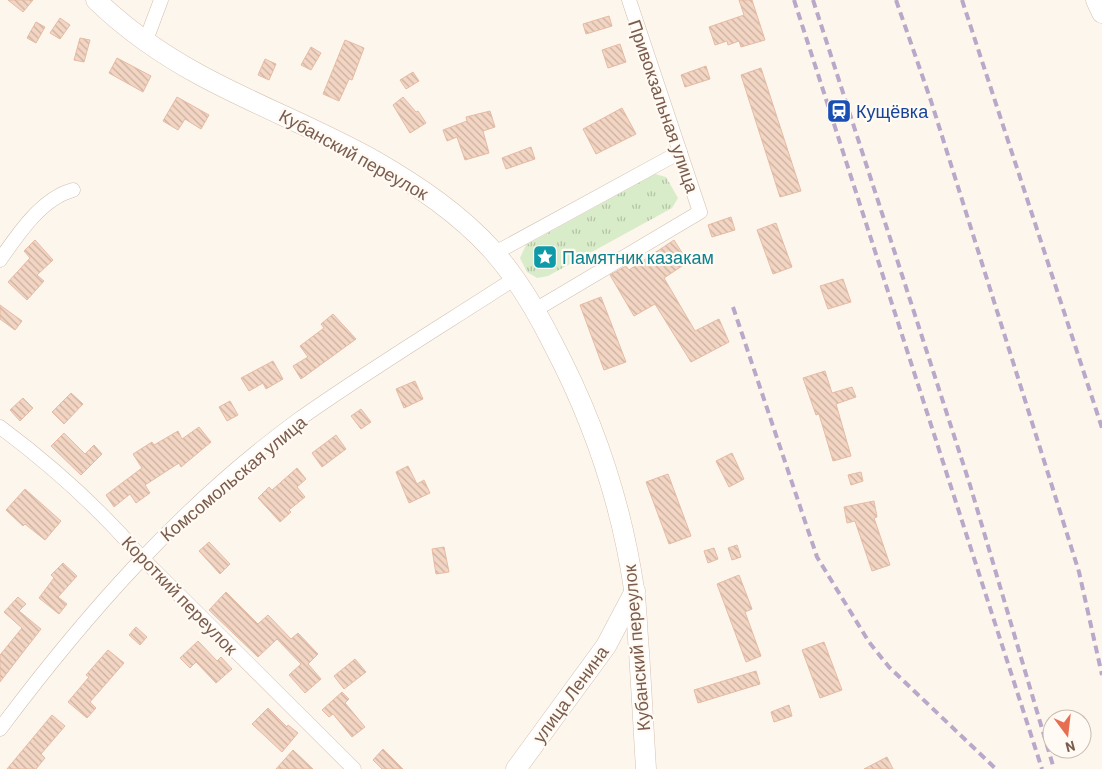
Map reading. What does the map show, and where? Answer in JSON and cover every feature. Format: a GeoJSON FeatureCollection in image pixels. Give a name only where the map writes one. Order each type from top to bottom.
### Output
{"type":"FeatureCollection","features":[{"type":"Feature","properties":{"kind":"street","name":"Кубанский переулок"},"geometry":{"type":"LineString","coordinates":[[96,0],[146,40],[200,75],[308,126],[376,162],[434,198],[495,253],[514,279],[535,310],[570,376],[601,448],[621,521],[635,591],[646,769]]}},
{"type":"Feature","properties":{"kind":"street"},"geometry":{"type":"LineString","coordinates":[[146,40],[161,0]]}},
{"type":"Feature","properties":{"kind":"street","name":"Привокзальная улица"},"geometry":{"type":"LineString","coordinates":[[535,310],[700,212],[629,0]]}},
{"type":"Feature","properties":{"kind":"street"},"geometry":{"type":"LineString","coordinates":[[1096,0],[1102,13]]}},
{"type":"Feature","properties":{"kind":"street"},"geometry":{"type":"LineString","coordinates":[[495,253],[680,152]]}},
{"type":"Feature","properties":{"kind":"street"},"geometry":{"type":"LineString","coordinates":[[0,260],[46,204],[60,193],[74,190]]}},
{"type":"Feature","properties":{"kind":"street","name":"Комсомольская улица"},"geometry":{"type":"LineString","coordinates":[[0,729],[32,686],[141,557],[206,496],[298,420],[514,279]]}},
{"type":"Feature","properties":{"kind":"street","name":"Короткий переулок"},"geometry":{"type":"LineString","coordinates":[[0,427],[38,455],[124,537],[141,557],[354,769]]}},
{"type":"Feature","properties":{"kind":"street","name":"улица Ленина"},"geometry":{"type":"LineString","coordinates":[[516,769],[606,646],[635,591]]}},
{"type":"Feature","properties":{"kind":"green space"},"geometry":{"type":"Polygon","coordinates":[[[655,174],[666,177],[678,198],[672,208],[548,276],[537,278],[527,272],[520,258],[526,245],[655,174]]]}},
{"type":"Feature","properties":{"kind":"building"},"geometry":{"type":"Polygon","coordinates":[[[8,0],[33,0],[23,12],[8,0]]]}},
{"type":"Feature","properties":{"kind":"building"},"geometry":{"type":"Polygon","coordinates":[[[739,0],[752,0],[765,40],[741,47],[739,41],[728,45],[727,41],[715,45],[709,27],[744,15],[739,0]]]}},
{"type":"Feature","properties":{"kind":"building"},"geometry":{"type":"Polygon","coordinates":[[[609,16],[612,26],[586,34],[583,24],[609,16]]]}},
{"type":"Feature","properties":{"kind":"building"},"geometry":{"type":"Polygon","coordinates":[[[60,18],[70,25],[60,39],[50,33],[60,18]]]}},
{"type":"Feature","properties":{"kind":"building"},"geometry":{"type":"Polygon","coordinates":[[[36,22],[45,27],[36,43],[27,38],[36,22]]]}},
{"type":"Feature","properties":{"kind":"building"},"geometry":{"type":"Polygon","coordinates":[[[80,38],[90,40],[84,62],[74,60],[80,38]]]}},
{"type":"Feature","properties":{"kind":"building"},"geometry":{"type":"Polygon","coordinates":[[[345,40],[364,48],[352,80],[349,79],[339,101],[323,94],[345,40]]]}},
{"type":"Feature","properties":{"kind":"building"},"geometry":{"type":"Polygon","coordinates":[[[620,44],[626,62],[608,68],[602,50],[620,44]]]}},
{"type":"Feature","properties":{"kind":"building"},"geometry":{"type":"Polygon","coordinates":[[[311,47],[321,53],[311,70],[301,65],[311,47]]]}},
{"type":"Feature","properties":{"kind":"building"},"geometry":{"type":"Polygon","coordinates":[[[117,58],[151,76],[143,92],[109,73],[117,58]]]}},
{"type":"Feature","properties":{"kind":"building"},"geometry":{"type":"Polygon","coordinates":[[[265,59],[276,64],[269,80],[258,75],[265,59]]]}},
{"type":"Feature","properties":{"kind":"building"},"geometry":{"type":"Polygon","coordinates":[[[706,66],[710,79],[685,87],[681,75],[706,66]]]}},
{"type":"Feature","properties":{"kind":"building"},"geometry":{"type":"Polygon","coordinates":[[[761,68],[801,191],[780,197],[741,75],[761,68]]]}},
{"type":"Feature","properties":{"kind":"building"},"geometry":{"type":"Polygon","coordinates":[[[413,72],[419,81],[406,89],[400,80],[413,72]]]}},
{"type":"Feature","properties":{"kind":"building"},"geometry":{"type":"Polygon","coordinates":[[[177,97],[209,115],[201,129],[185,119],[178,130],[163,121],[177,97]]]}},
{"type":"Feature","properties":{"kind":"building"},"geometry":{"type":"Polygon","coordinates":[[[403,97],[416,112],[418,111],[426,123],[410,133],[393,105],[403,97]]]}},
{"type":"Feature","properties":{"kind":"building"},"geometry":{"type":"Polygon","coordinates":[[[622,108],[636,134],[596,154],[583,129],[622,108]]]}},
{"type":"Feature","properties":{"kind":"building"},"geometry":{"type":"Polygon","coordinates":[[[490,111],[495,127],[483,131],[489,153],[465,160],[457,137],[447,141],[443,130],[467,121],[466,117],[490,111]]]}},
{"type":"Feature","properties":{"kind":"building"},"geometry":{"type":"Polygon","coordinates":[[[531,147],[535,159],[506,169],[502,158],[531,147]]]}},
{"type":"Feature","properties":{"kind":"building"},"geometry":{"type":"Polygon","coordinates":[[[731,217],[735,230],[712,237],[708,225],[731,217]]]}},
{"type":"Feature","properties":{"kind":"building"},"geometry":{"type":"Polygon","coordinates":[[[776,223],[792,267],[773,274],[757,230],[776,223]]]}},
{"type":"Feature","properties":{"kind":"building"},"geometry":{"type":"Polygon","coordinates":[[[35,240],[53,260],[37,275],[44,281],[27,300],[8,282],[30,258],[24,251],[35,240]]]}},
{"type":"Feature","properties":{"kind":"building"},"geometry":{"type":"Polygon","coordinates":[[[674,240],[688,262],[664,278],[695,331],[719,319],[729,342],[691,362],[655,304],[634,316],[610,275],[626,266],[629,270],[674,240]]]}},
{"type":"Feature","properties":{"kind":"building"},"geometry":{"type":"Polygon","coordinates":[[[843,279],[851,302],[828,309],[820,286],[843,279]]]}},
{"type":"Feature","properties":{"kind":"building"},"geometry":{"type":"Polygon","coordinates":[[[601,297],[626,362],[604,370],[580,305],[601,297]]]}},
{"type":"Feature","properties":{"kind":"building"},"geometry":{"type":"Polygon","coordinates":[[[0,305],[22,321],[15,330],[0,319],[0,305]]]}},
{"type":"Feature","properties":{"kind":"building"},"geometry":{"type":"Polygon","coordinates":[[[333,314],[356,339],[301,379],[293,366],[308,357],[300,346],[324,328],[321,324],[333,314]]]}},
{"type":"Feature","properties":{"kind":"building"},"geometry":{"type":"Polygon","coordinates":[[[273,361],[283,379],[266,389],[263,383],[249,391],[241,378],[273,361]]]}},
{"type":"Feature","properties":{"kind":"building"},"geometry":{"type":"Polygon","coordinates":[[[825,371],[832,393],[852,387],[856,397],[836,404],[851,456],[833,461],[819,414],[816,415],[803,378],[825,371]]]}},
{"type":"Feature","properties":{"kind":"building"},"geometry":{"type":"Polygon","coordinates":[[[415,381],[423,399],[404,408],[396,389],[415,381]]]}},
{"type":"Feature","properties":{"kind":"building"},"geometry":{"type":"Polygon","coordinates":[[[71,393],[83,404],[64,424],[52,412],[71,393]]]}},
{"type":"Feature","properties":{"kind":"building"},"geometry":{"type":"Polygon","coordinates":[[[23,398],[33,408],[20,421],[10,410],[23,398]]]}},
{"type":"Feature","properties":{"kind":"building"},"geometry":{"type":"Polygon","coordinates":[[[230,401],[238,415],[227,421],[219,407],[230,401]]]}},
{"type":"Feature","properties":{"kind":"building"},"geometry":{"type":"Polygon","coordinates":[[[361,409],[371,422],[361,429],[351,416],[361,409]]]}},
{"type":"Feature","properties":{"kind":"building"},"geometry":{"type":"Polygon","coordinates":[[[199,427],[211,442],[181,467],[179,463],[145,485],[150,493],[136,503],[130,494],[114,507],[106,495],[142,468],[133,454],[152,442],[154,445],[178,431],[182,439],[199,427]]]}},
{"type":"Feature","properties":{"kind":"building"},"geometry":{"type":"Polygon","coordinates":[[[64,433],[85,454],[94,445],[102,454],[81,475],[51,446],[64,433]]]}},
{"type":"Feature","properties":{"kind":"building"},"geometry":{"type":"Polygon","coordinates":[[[336,435],[346,449],[322,467],[312,453],[336,435]]]}},
{"type":"Feature","properties":{"kind":"building"},"geometry":{"type":"Polygon","coordinates":[[[732,453],[744,479],[729,487],[716,461],[732,453]]]}},
{"type":"Feature","properties":{"kind":"building"},"geometry":{"type":"Polygon","coordinates":[[[408,466],[417,484],[424,480],[430,493],[409,503],[396,472],[408,466]]]}},
{"type":"Feature","properties":{"kind":"building"},"geometry":{"type":"Polygon","coordinates":[[[297,468],[306,479],[297,487],[305,497],[289,510],[291,512],[280,522],[258,498],[269,487],[272,490],[297,468]]]}},
{"type":"Feature","properties":{"kind":"building"},"geometry":{"type":"Polygon","coordinates":[[[861,472],[863,481],[851,485],[848,475],[861,472]]]}},
{"type":"Feature","properties":{"kind":"building"},"geometry":{"type":"Polygon","coordinates":[[[668,474],[691,536],[669,544],[646,482],[668,474]]]}},
{"type":"Feature","properties":{"kind":"building"},"geometry":{"type":"Polygon","coordinates":[[[25,489],[61,521],[45,540],[25,524],[23,526],[6,510],[25,489]]]}},
{"type":"Feature","properties":{"kind":"building"},"geometry":{"type":"Polygon","coordinates":[[[874,501],[877,517],[874,518],[890,565],[872,571],[855,521],[847,523],[844,507],[874,501]]]}},
{"type":"Feature","properties":{"kind":"building"},"geometry":{"type":"Polygon","coordinates":[[[209,542],[230,564],[220,574],[199,551],[209,542]]]}},
{"type":"Feature","properties":{"kind":"building"},"geometry":{"type":"Polygon","coordinates":[[[737,545],[741,557],[732,560],[728,548],[737,545]]]}},
{"type":"Feature","properties":{"kind":"building"},"geometry":{"type":"Polygon","coordinates":[[[444,547],[449,572],[436,574],[432,549],[444,547]]]}},
{"type":"Feature","properties":{"kind":"building"},"geometry":{"type":"Polygon","coordinates":[[[714,548],[718,559],[708,563],[704,551],[714,548]]]}},
{"type":"Feature","properties":{"kind":"building"},"geometry":{"type":"Polygon","coordinates":[[[63,563],[77,576],[58,597],[67,604],[59,614],[39,598],[54,578],[51,575],[63,563]]]}},
{"type":"Feature","properties":{"kind":"building"},"geometry":{"type":"Polygon","coordinates":[[[739,575],[752,609],[745,612],[761,656],[746,662],[717,584],[739,575]]]}},
{"type":"Feature","properties":{"kind":"building"},"geometry":{"type":"Polygon","coordinates":[[[226,592],[258,624],[268,615],[291,639],[298,633],[318,654],[308,664],[321,679],[305,693],[289,675],[301,664],[277,639],[258,657],[209,610],[226,592]]]}},
{"type":"Feature","properties":{"kind":"building"},"geometry":{"type":"Polygon","coordinates":[[[18,597],[26,604],[19,611],[41,629],[0,682],[0,655],[22,628],[4,612],[18,597]]]}},
{"type":"Feature","properties":{"kind":"building"},"geometry":{"type":"Polygon","coordinates":[[[136,627],[147,637],[140,645],[129,635],[136,627]]]}},
{"type":"Feature","properties":{"kind":"building"},"geometry":{"type":"Polygon","coordinates":[[[198,641],[217,661],[221,657],[232,669],[216,683],[196,662],[190,668],[180,658],[198,641]]]}},
{"type":"Feature","properties":{"kind":"building"},"geometry":{"type":"Polygon","coordinates":[[[824,642],[842,690],[820,698],[802,650],[824,642]]]}},
{"type":"Feature","properties":{"kind":"building"},"geometry":{"type":"Polygon","coordinates":[[[108,650],[124,663],[90,702],[96,708],[87,718],[68,702],[89,677],[86,675],[108,650]]]}},
{"type":"Feature","properties":{"kind":"building"},"geometry":{"type":"Polygon","coordinates":[[[355,659],[366,672],[344,689],[334,676],[355,659]]]}},
{"type":"Feature","properties":{"kind":"building"},"geometry":{"type":"Polygon","coordinates":[[[756,671],[760,684],[698,703],[694,690],[756,671]]]}},
{"type":"Feature","properties":{"kind":"building"},"geometry":{"type":"Polygon","coordinates":[[[342,692],[349,699],[345,703],[365,727],[352,737],[333,714],[329,717],[322,710],[342,692]]]}},
{"type":"Feature","properties":{"kind":"building"},"geometry":{"type":"Polygon","coordinates":[[[789,705],[792,716],[774,722],[771,712],[789,705]]]}},
{"type":"Feature","properties":{"kind":"building"},"geometry":{"type":"Polygon","coordinates":[[[268,708],[287,727],[288,725],[298,733],[282,752],[252,724],[268,708]]]}},
{"type":"Feature","properties":{"kind":"building"},"geometry":{"type":"Polygon","coordinates":[[[52,715],[65,726],[41,754],[45,758],[36,769],[7,769],[52,715]]]}},
{"type":"Feature","properties":{"kind":"building"},"geometry":{"type":"Polygon","coordinates":[[[383,749],[403,769],[382,769],[373,760],[383,749]]]}},
{"type":"Feature","properties":{"kind":"building"},"geometry":{"type":"Polygon","coordinates":[[[293,750],[313,769],[276,769],[293,750]]]}},
{"type":"Feature","properties":{"kind":"building"},"geometry":{"type":"Polygon","coordinates":[[[887,757],[893,769],[864,769],[887,757]]]}},
{"type":"Feature","properties":{"kind":"railway"},"geometry":{"type":"LineString","coordinates":[[794,0],[1042,769]]}},
{"type":"Feature","properties":{"kind":"railway"},"geometry":{"type":"LineString","coordinates":[[813,0],[970,485],[1054,769]]}},
{"type":"Feature","properties":{"kind":"railway"},"geometry":{"type":"LineString","coordinates":[[896,0],[931,101],[1079,572],[1102,675]]}},
{"type":"Feature","properties":{"kind":"railway"},"geometry":{"type":"LineString","coordinates":[[962,0],[1102,428]]}},
{"type":"Feature","properties":{"kind":"railway"},"geometry":{"type":"LineString","coordinates":[[733,307],[817,557],[869,642],[889,667],[996,769]]}},
{"type":"Feature","properties":{"kind":"place","name":"Кущёвка"},"geometry":{"type":"Point","coordinates":[839,111]}},
{"type":"Feature","properties":{"kind":"place","name":"Памятник казакам"},"geometry":{"type":"Point","coordinates":[545,257]}}]}
